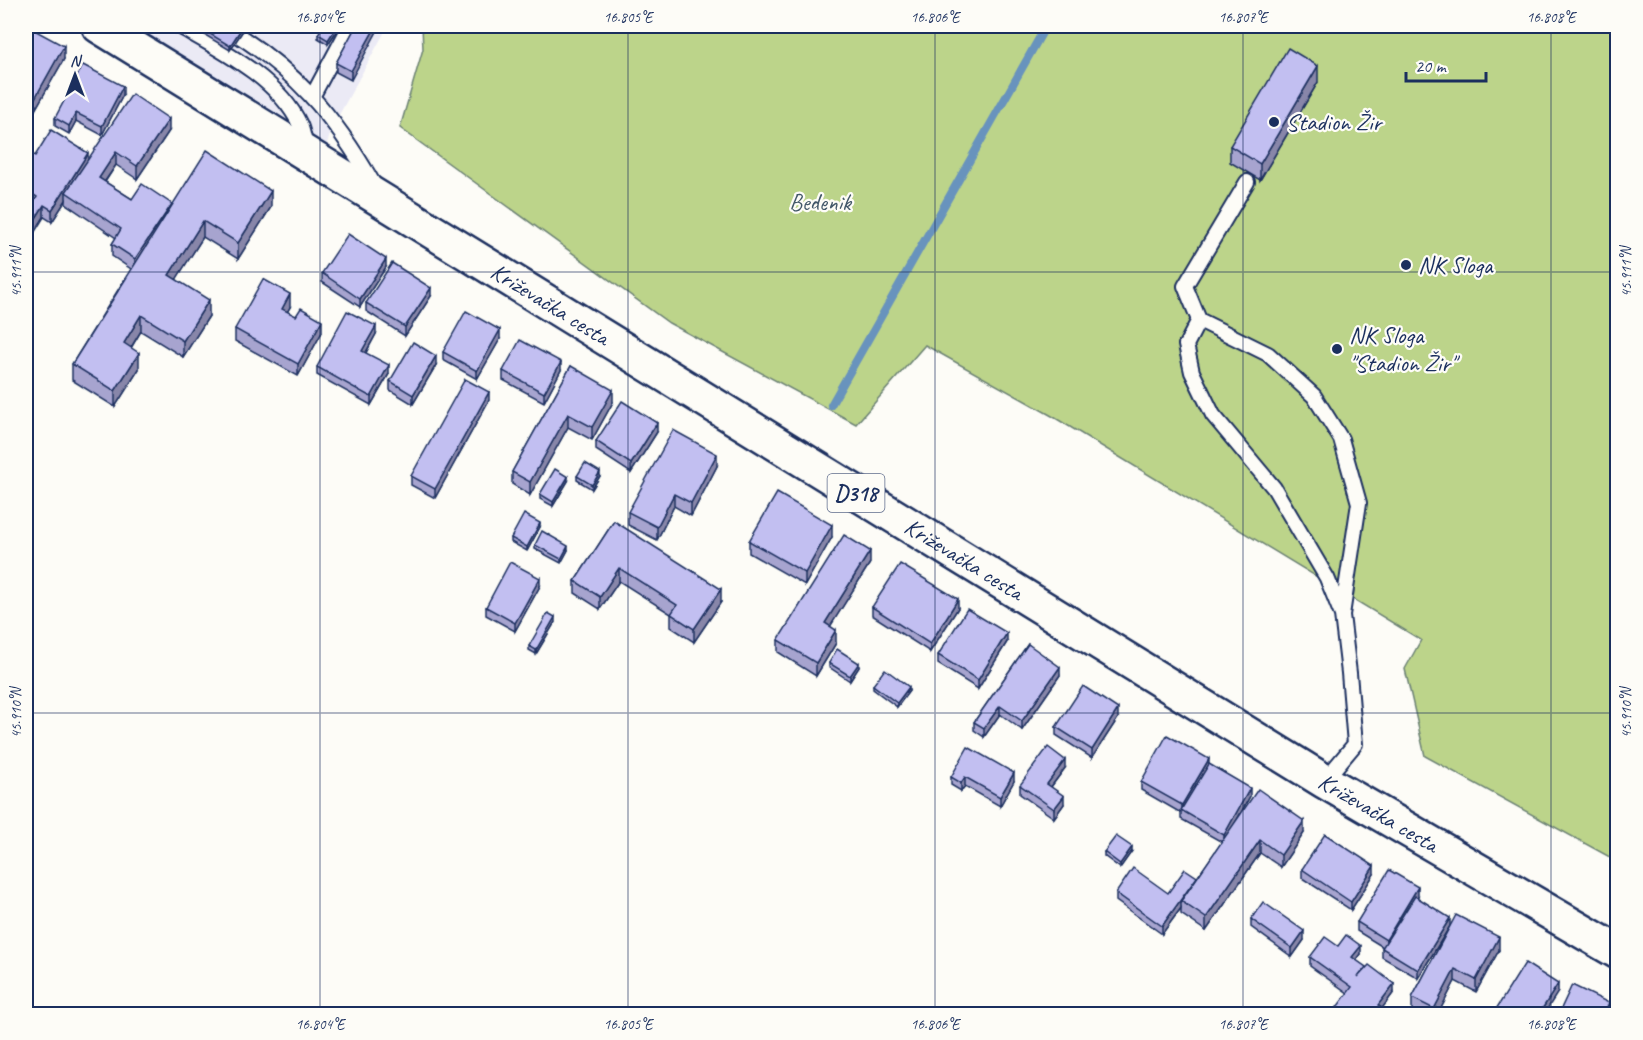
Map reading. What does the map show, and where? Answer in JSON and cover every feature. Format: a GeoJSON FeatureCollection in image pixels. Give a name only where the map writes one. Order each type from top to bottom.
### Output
{"type":"FeatureCollection","features":[{"type":"Feature","properties":{"kind":"main road","name":"Križevačka cesta"},"geometry":{"type":"LineString","coordinates":[[99,26],[1324,781],[1617,952]]}},
{"type":"Feature","properties":{"kind":"lane"},"geometry":{"type":"LineString","coordinates":[[179,26],[241,63],[280,96],[300,125],[309,155]]}},
{"type":"Feature","properties":{"kind":"lane"},"geometry":{"type":"LineString","coordinates":[[223,26],[254,44],[277,62],[323,109],[353,148],[382,201]]}},
{"type":"Feature","properties":{"kind":"lane"},"geometry":{"type":"LineString","coordinates":[[312,97],[350,26]]}},
{"type":"Feature","properties":{"kind":"lane"},"geometry":{"type":"LineString","coordinates":[[1247,182],[1185,285],[1199,320],[1268,354],[1314,396],[1341,440],[1359,502],[1342,615]]}},
{"type":"Feature","properties":{"kind":"lane"},"geometry":{"type":"LineString","coordinates":[[1199,320],[1186,345],[1192,372],[1213,415],[1274,488],[1327,578],[1342,615],[1354,744],[1324,781]]}},
{"type":"Feature","properties":{"kind":"shaded area"},"geometry":{"type":"Polygon","coordinates":[[[128,26],[388,26],[334,124],[326,146],[128,26]]]}},
{"type":"Feature","properties":{"kind":"green space","name":"Bedenik"},"geometry":{"type":"Polygon","coordinates":[[[422,26],[1617,26],[1617,861],[1425,756],[1405,669],[1421,640],[1052,416],[925,345],[856,424],[669,323],[400,128],[423,49],[422,26]]]}},
{"type":"Feature","properties":{"kind":"building"},"geometry":{"type":"Polygon","coordinates":[[[26,26],[64,46],[35,98],[26,93],[26,26]]]}},
{"type":"Feature","properties":{"kind":"building"},"geometry":{"type":"Polygon","coordinates":[[[197,26],[243,26],[230,46],[197,26]]]}},
{"type":"Feature","properties":{"kind":"building"},"geometry":{"type":"Polygon","coordinates":[[[323,26],[337,26],[328,40],[318,34],[323,26]]]}},
{"type":"Feature","properties":{"kind":"building"},"geometry":{"type":"Polygon","coordinates":[[[356,26],[376,26],[351,71],[336,63],[356,26]]]}},
{"type":"Feature","properties":{"kind":"building","name":"Stadion Žir"},"geometry":{"type":"Polygon","coordinates":[[[1288,48],[1318,66],[1260,164],[1230,146],[1288,48]]]}},
{"type":"Feature","properties":{"kind":"building"},"geometry":{"type":"Polygon","coordinates":[[[83,65],[123,86],[102,126],[76,113],[69,126],[55,118],[83,65]]]}},
{"type":"Feature","properties":{"kind":"building"},"geometry":{"type":"Polygon","coordinates":[[[132,94],[169,119],[137,166],[116,152],[99,178],[132,199],[142,184],[172,204],[135,259],[112,244],[121,229],[66,192],[132,94]]]}},
{"type":"Feature","properties":{"kind":"building"},"geometry":{"type":"Polygon","coordinates":[[[51,130],[88,153],[52,210],[44,205],[26,234],[26,215],[37,197],[26,190],[26,150],[35,156],[51,130]]]}},
{"type":"Feature","properties":{"kind":"building"},"geometry":{"type":"Polygon","coordinates":[[[207,150],[271,191],[238,243],[203,221],[169,275],[209,300],[183,341],[141,315],[124,343],[139,353],[115,391],[72,364],[207,150]]]}},
{"type":"Feature","properties":{"kind":"building"},"geometry":{"type":"Polygon","coordinates":[[[348,234],[386,259],[360,299],[322,273],[348,234]]]}},
{"type":"Feature","properties":{"kind":"building"},"geometry":{"type":"Polygon","coordinates":[[[392,263],[431,288],[405,327],[366,303],[392,263]]]}},
{"type":"Feature","properties":{"kind":"building"},"geometry":{"type":"Polygon","coordinates":[[[263,279],[290,294],[282,309],[296,316],[301,308],[322,320],[298,364],[235,329],[263,279]]]}},
{"type":"Feature","properties":{"kind":"building"},"geometry":{"type":"Polygon","coordinates":[[[347,311],[376,326],[362,351],[389,365],[371,397],[317,367],[347,311]]]}},
{"type":"Feature","properties":{"kind":"building"},"geometry":{"type":"Polygon","coordinates":[[[466,311],[500,330],[477,371],[443,352],[466,311]]]}},
{"type":"Feature","properties":{"kind":"building"},"geometry":{"type":"Polygon","coordinates":[[[520,340],[561,362],[544,393],[503,371],[520,340]]]}},
{"type":"Feature","properties":{"kind":"building"},"geometry":{"type":"Polygon","coordinates":[[[413,342],[436,356],[413,395],[390,381],[413,342]]]}},
{"type":"Feature","properties":{"kind":"building"},"geometry":{"type":"Polygon","coordinates":[[[571,366],[613,390],[592,427],[568,414],[530,482],[512,472],[571,366]]]}},
{"type":"Feature","properties":{"kind":"building"},"geometry":{"type":"Polygon","coordinates":[[[465,379],[489,392],[435,489],[411,476],[465,379]]]}},
{"type":"Feature","properties":{"kind":"building"},"geometry":{"type":"Polygon","coordinates":[[[622,401],[657,423],[631,464],[596,441],[622,401]]]}},
{"type":"Feature","properties":{"kind":"building"},"geometry":{"type":"Polygon","coordinates":[[[673,430],[717,454],[691,503],[674,494],[657,527],[628,512],[673,430]]]}},
{"type":"Feature","properties":{"kind":"building"},"geometry":{"type":"Polygon","coordinates":[[[585,463],[600,472],[592,485],[577,476],[585,463]]]}},
{"type":"Feature","properties":{"kind":"building"},"geometry":{"type":"Polygon","coordinates":[[[555,469],[568,477],[553,502],[540,494],[555,469]]]}},
{"type":"Feature","properties":{"kind":"building"},"geometry":{"type":"Polygon","coordinates":[[[777,493],[832,525],[805,573],[749,541],[777,493]]]}},
{"type":"Feature","properties":{"kind":"building"},"geometry":{"type":"Polygon","coordinates":[[[524,514],[540,523],[527,547],[511,538],[524,514]]]}},
{"type":"Feature","properties":{"kind":"building"},"geometry":{"type":"Polygon","coordinates":[[[614,521],[721,589],[694,629],[671,614],[677,605],[619,568],[600,597],[575,581],[614,521]]]}},
{"type":"Feature","properties":{"kind":"building"},"geometry":{"type":"Polygon","coordinates":[[[542,531],[568,546],[561,559],[535,545],[542,531]]]}},
{"type":"Feature","properties":{"kind":"building"},"geometry":{"type":"Polygon","coordinates":[[[844,535],[870,551],[825,623],[836,630],[816,663],[778,640],[844,535]]]}},
{"type":"Feature","properties":{"kind":"building"},"geometry":{"type":"Polygon","coordinates":[[[510,562],[540,578],[515,623],[486,607],[510,562]]]}},
{"type":"Feature","properties":{"kind":"building"},"geometry":{"type":"Polygon","coordinates":[[[900,564],[958,599],[930,644],[872,607],[900,564]]]}},
{"type":"Feature","properties":{"kind":"building"},"geometry":{"type":"Polygon","coordinates":[[[967,609],[1007,633],[978,680],[938,655],[967,609]]]}},
{"type":"Feature","properties":{"kind":"building"},"geometry":{"type":"Polygon","coordinates":[[[548,613],[555,617],[536,650],[529,646],[548,613]]]}},
{"type":"Feature","properties":{"kind":"building"},"geometry":{"type":"Polygon","coordinates":[[[1028,644],[1060,667],[1022,721],[1000,706],[984,728],[974,722],[1028,644]]]}},
{"type":"Feature","properties":{"kind":"building"},"geometry":{"type":"Polygon","coordinates":[[[837,649],[859,663],[850,676],[829,663],[837,649]]]}},
{"type":"Feature","properties":{"kind":"building"},"geometry":{"type":"Polygon","coordinates":[[[885,669],[909,687],[897,703],[873,685],[885,669]]]}},
{"type":"Feature","properties":{"kind":"building"},"geometry":{"type":"Polygon","coordinates":[[[1083,686],[1118,709],[1092,750],[1056,727],[1083,686]]]}},
{"type":"Feature","properties":{"kind":"building"},"geometry":{"type":"Polygon","coordinates":[[[1167,735],[1209,759],[1182,805],[1141,782],[1167,735]]]}},
{"type":"Feature","properties":{"kind":"building"},"geometry":{"type":"Polygon","coordinates":[[[968,747],[1014,773],[1000,797],[965,777],[961,783],[951,777],[968,747]]]}},
{"type":"Feature","properties":{"kind":"building"},"geometry":{"type":"Polygon","coordinates":[[[1048,747],[1065,760],[1047,784],[1064,796],[1054,809],[1020,785],[1048,747]]]}},
{"type":"Feature","properties":{"kind":"building"},"geometry":{"type":"Polygon","coordinates":[[[1209,764],[1250,788],[1224,835],[1181,810],[1209,764]]]}},
{"type":"Feature","properties":{"kind":"building"},"geometry":{"type":"Polygon","coordinates":[[[1258,789],[1304,821],[1281,855],[1260,840],[1206,918],[1181,901],[1258,789]]]}},
{"type":"Feature","properties":{"kind":"building"},"geometry":{"type":"Polygon","coordinates":[[[1325,834],[1374,866],[1351,902],[1302,869],[1325,834]]]}},
{"type":"Feature","properties":{"kind":"building"},"geometry":{"type":"Polygon","coordinates":[[[1116,836],[1132,847],[1120,864],[1104,852],[1116,836]]]}},
{"type":"Feature","properties":{"kind":"building"},"geometry":{"type":"Polygon","coordinates":[[[1133,868],[1168,893],[1185,869],[1197,877],[1162,926],[1116,893],[1133,868]]]}},
{"type":"Feature","properties":{"kind":"building"},"geometry":{"type":"Polygon","coordinates":[[[1389,870],[1418,887],[1386,940],[1357,922],[1389,870]]]}},
{"type":"Feature","properties":{"kind":"building"},"geometry":{"type":"Polygon","coordinates":[[[1415,896],[1450,918],[1418,970],[1382,948],[1415,896]]]}},
{"type":"Feature","properties":{"kind":"building"},"geometry":{"type":"Polygon","coordinates":[[[1263,902],[1304,931],[1292,948],[1251,919],[1263,902]]]}},
{"type":"Feature","properties":{"kind":"building"},"geometry":{"type":"Polygon","coordinates":[[[1456,915],[1499,937],[1476,980],[1455,969],[1434,1009],[1412,998],[1456,915]]]}},
{"type":"Feature","properties":{"kind":"building"},"geometry":{"type":"Polygon","coordinates":[[[1346,935],[1361,946],[1352,957],[1366,967],[1358,977],[1369,965],[1394,984],[1378,1005],[1390,1014],[1332,1014],[1352,987],[1310,957],[1325,937],[1338,946],[1346,935]]]}},
{"type":"Feature","properties":{"kind":"building"},"geometry":{"type":"Polygon","coordinates":[[[1525,963],[1558,984],[1539,1014],[1493,1014],[1525,963]]]}},
{"type":"Feature","properties":{"kind":"building"},"geometry":{"type":"Polygon","coordinates":[[[1572,985],[1609,1003],[1603,1014],[1559,1013],[1572,985]]]}},
{"type":"Feature","properties":{"kind":"waterway"},"geometry":{"type":"LineString","coordinates":[[831,405],[1046,26]]}},
{"type":"Feature","properties":{"kind":"place","name":"Stadion Žir"},"geometry":{"type":"Point","coordinates":[1274,122]}},
{"type":"Feature","properties":{"kind":"place","name":"NK Sloga"},"geometry":{"type":"Point","coordinates":[1406,265]}},
{"type":"Feature","properties":{"kind":"place","name":"NK Sloga \"Stadion Žir\""},"geometry":{"type":"Point","coordinates":[1337,349]}}]}
